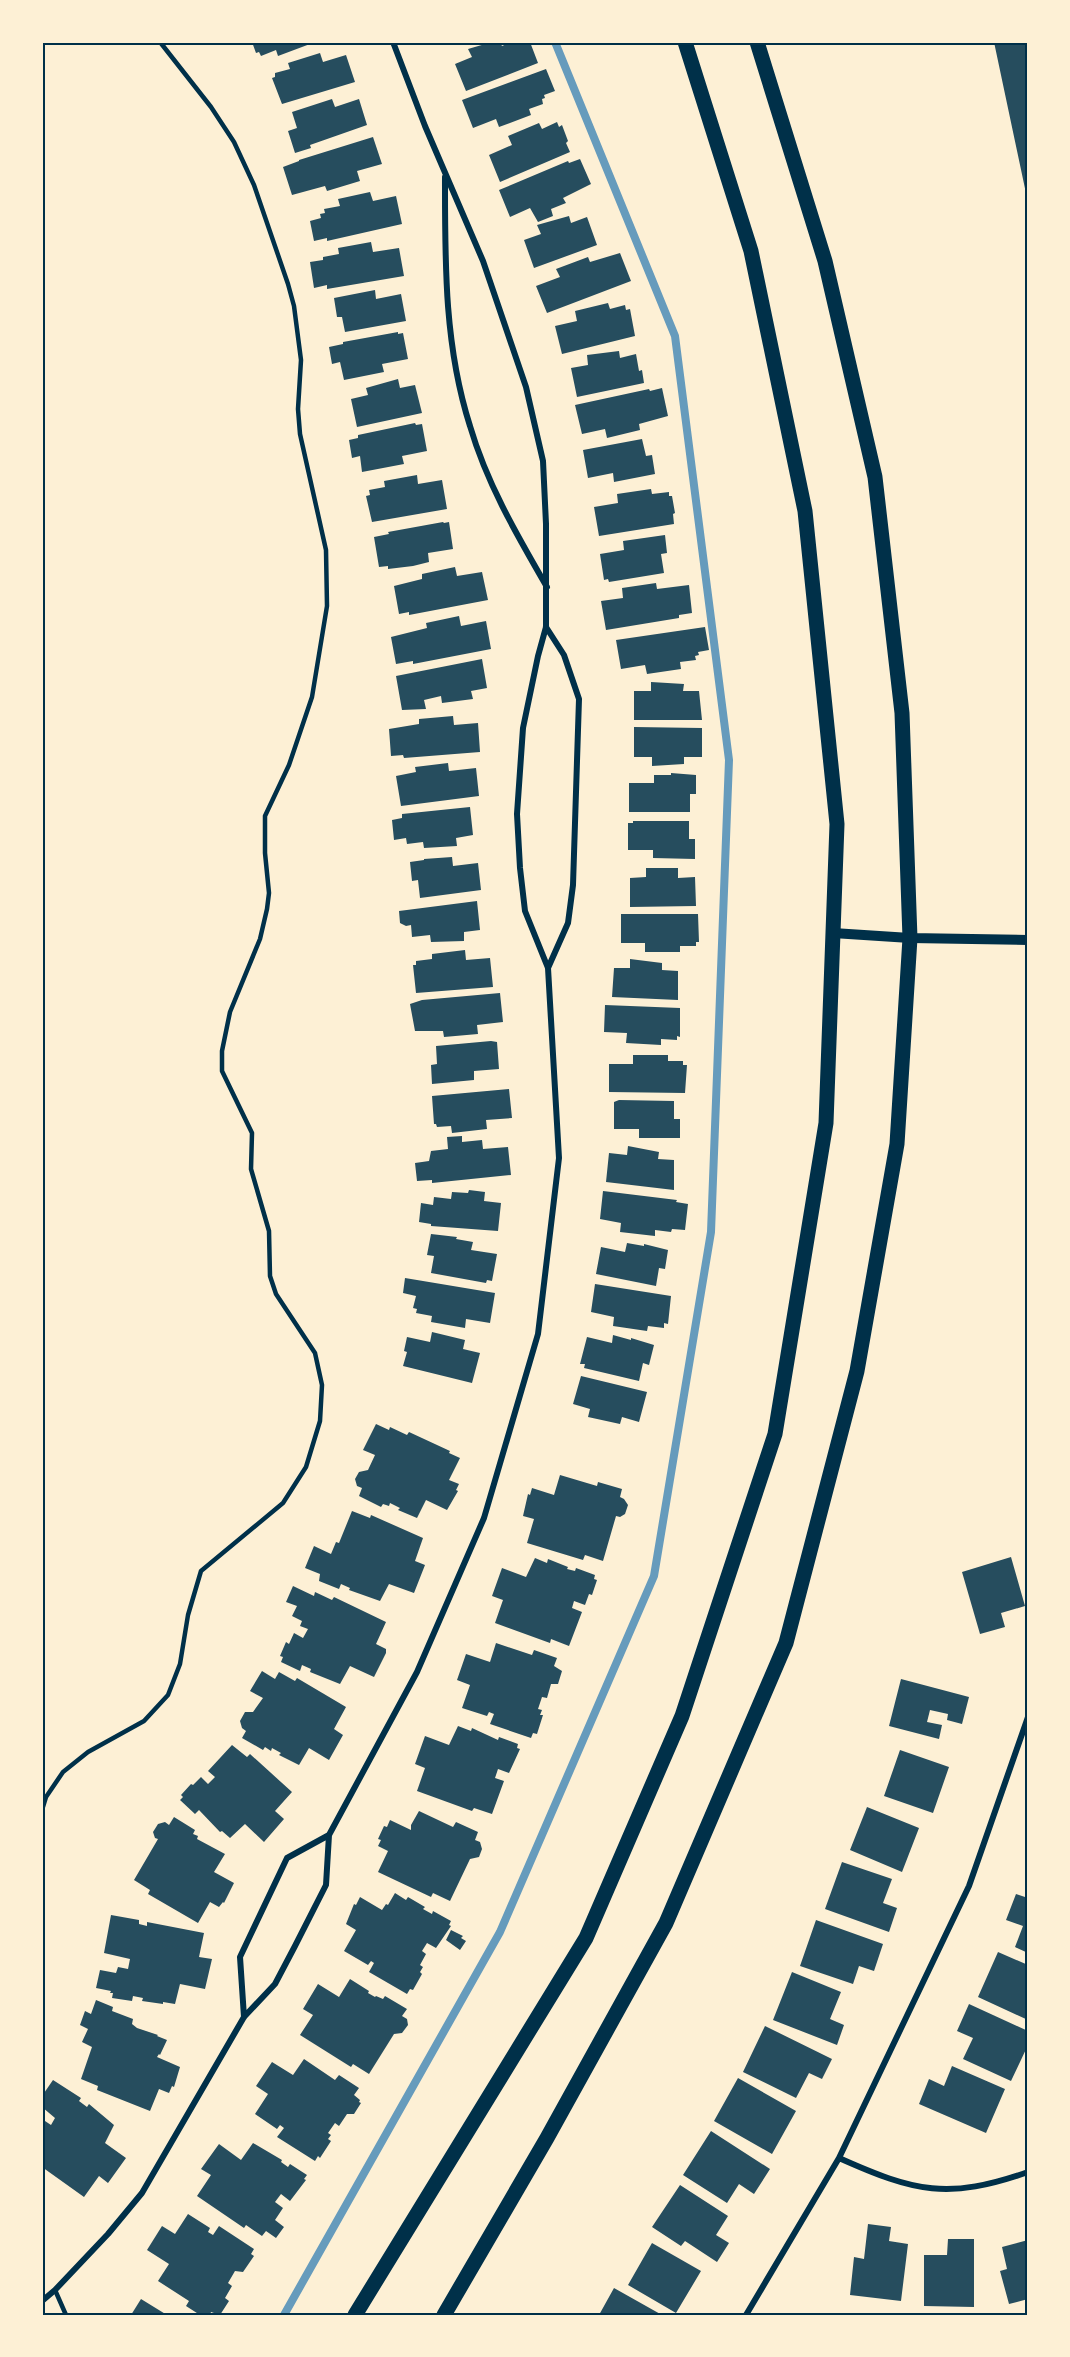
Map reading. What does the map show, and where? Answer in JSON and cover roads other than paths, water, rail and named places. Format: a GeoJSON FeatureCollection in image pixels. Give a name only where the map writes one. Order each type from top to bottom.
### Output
{"type":"FeatureCollection","features":[{"type":"Feature","properties":{"kind":"main road"},"geometry":{"type":"LineString","coordinates":[[355,2315],[586,1938],[682,1716],[775,1434],[826,1123],[837,824],[805,512],[751,251],[685,42]]}},
{"type":"Feature","properties":{"kind":"main road"},"geometry":{"type":"LineString","coordinates":[[444,2315],[548,2138],[666,1923],[786,1643],[854,1383],[897,1144],[910,938],[903,713],[875,477],[825,261],[757,42]]}},
{"type":"Feature","properties":{"kind":"street"},"geometry":{"type":"LineString","coordinates":[[42,2301],[108,2234],[142,2193],[244,2017],[275,1984],[326,1885],[329,1835],[417,1672],[484,1518],[538,1334],[560,1158],[548,968],[525,911],[517,814],[523,728],[546,627],[543,461],[526,387],[483,261],[393,42]]}},
{"type":"Feature","properties":{"kind":"street"},"geometry":{"type":"LineString","coordinates":[[445,173],[446,298],[459,384],[470,426],[488,476],[507,519],[547,588]]}},
{"type":"Feature","properties":{"kind":"street"},"geometry":{"type":"LineString","coordinates":[[546,627],[564,655],[579,699],[573,885],[568,923],[548,968]]}},
{"type":"Feature","properties":{"kind":"street"},"geometry":{"type":"LineString","coordinates":[[833,933],[910,938],[1028,940]]}},
{"type":"Feature","properties":{"kind":"street"},"geometry":{"type":"LineString","coordinates":[[746,2315],[839,2158],[969,1886],[1028,1717]]}},
{"type":"Feature","properties":{"kind":"street"},"geometry":{"type":"LineString","coordinates":[[244,2017],[240,1957],[287,1858],[329,1835]]}},
{"type":"Feature","properties":{"kind":"street"},"geometry":{"type":"LineString","coordinates":[[839,2158],[881,2177],[927,2189],[991,2185],[1028,2172]]}},
{"type":"Feature","properties":{"kind":"lane"},"geometry":{"type":"LineString","coordinates":[[42,1810],[46,1797],[63,1772],[88,1752],[144,1721],[168,1695],[180,1664],[188,1615],[201,1571],[283,1503],[306,1467],[320,1422],[322,1385],[315,1353],[276,1294],[270,1276],[269,1231],[251,1168],[252,1133],[222,1071],[222,1051],[230,1012],[260,939],[267,909],[269,893],[265,853],[266,816],[289,765],[312,697],[327,606],[326,550],[300,434],[298,408],[302,360],[294,306],[288,284],[255,185],[234,142],[211,107],[160,42]]}},
{"type":"Feature","properties":{"kind":"lane"},"geometry":{"type":"LineString","coordinates":[[55,2290],[66,2315]]}},
{"type":"Feature","properties":{"kind":"waterway"},"geometry":{"type":"LineString","coordinates":[[284,2315],[500,1932],[654,1576],[711,1232],[729,760],[675,336],[555,42]]}}]}
